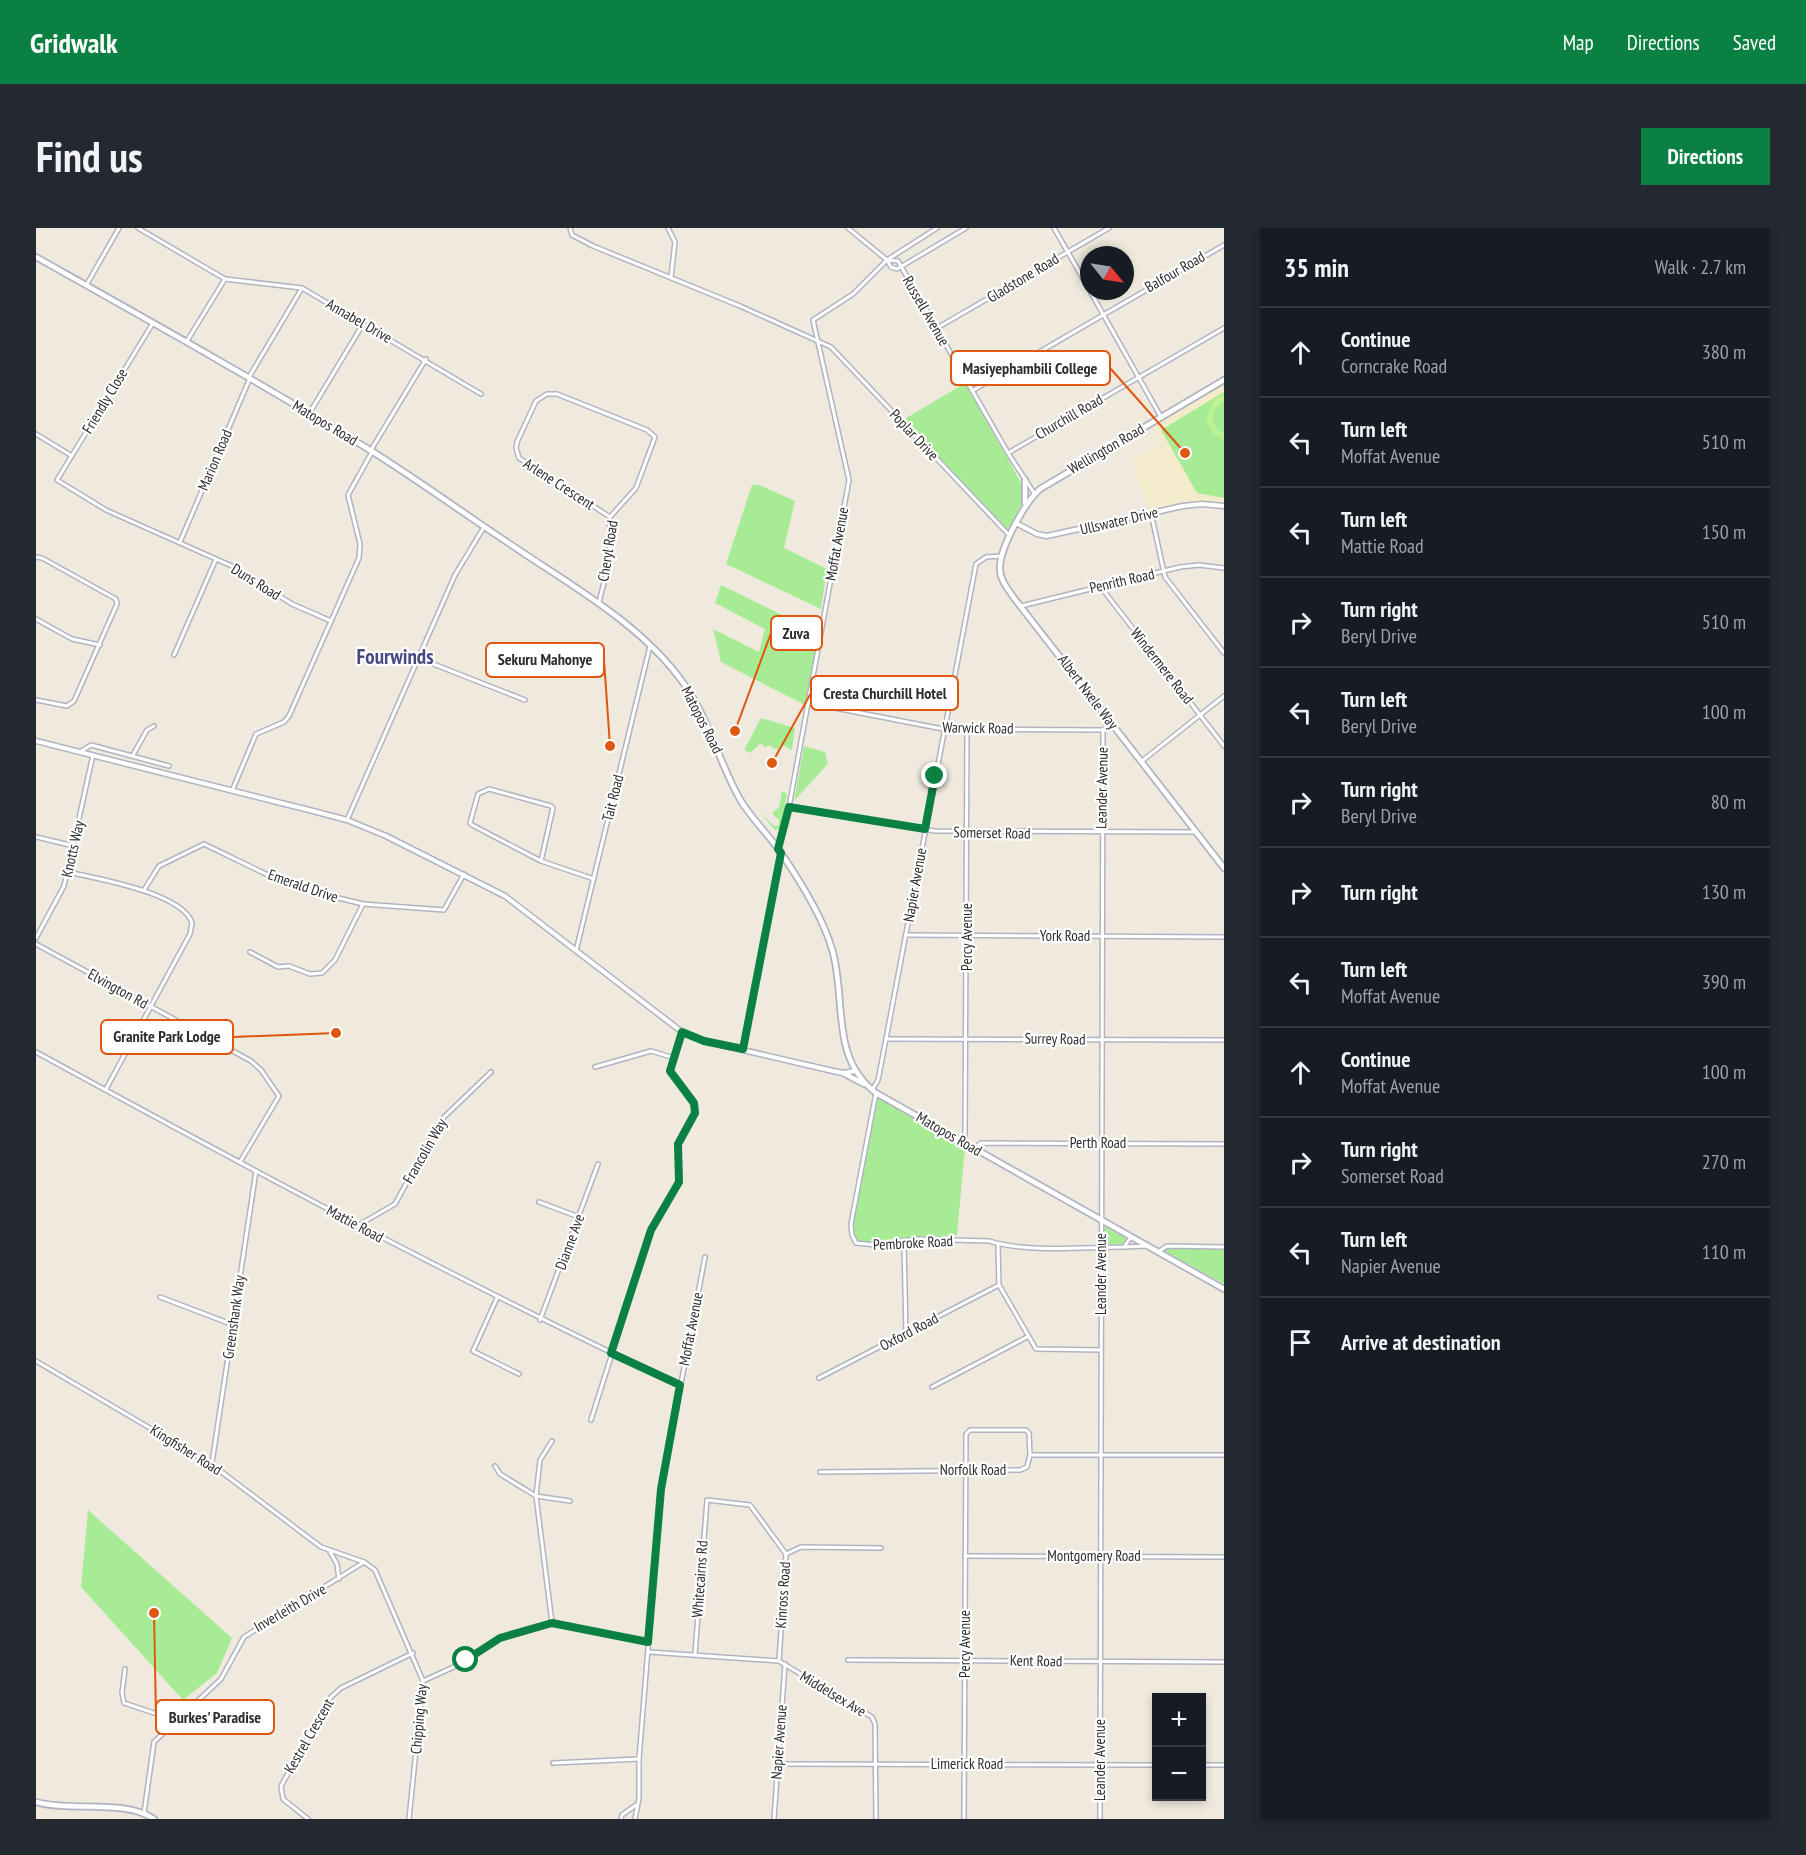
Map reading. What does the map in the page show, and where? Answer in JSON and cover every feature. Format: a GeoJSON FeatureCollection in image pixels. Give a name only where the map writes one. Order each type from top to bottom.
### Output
{"type":"FeatureCollection","features":[{"type":"Feature","properties":{"kind":"main road","name":"Matopos Road"},"geometry":{"type":"LineString","coordinates":[[36,257],[187,341],[371,451],[598,604],[651,646],[669,664],[689,691],[739,798],[780,851],[825,930],[832,949],[843,1040],[855,1071],[866,1085],[874,1092],[965,1144],[1224,1288]]}},
{"type":"Feature","properties":{"kind":"main road","name":"Wellington Road"},"geometry":{"type":"LineString","coordinates":[[1025,506],[1034,493],[1224,380]]}},
{"type":"Feature","properties":{"kind":"main road"},"geometry":{"type":"LineString","coordinates":[[1001,556],[1025,506],[1024,480]]}},
{"type":"Feature","properties":{"kind":"main road","name":"Albert Nxele Way"},"geometry":{"type":"LineString","coordinates":[[1001,556],[1002,577],[1021,606],[1224,867]]}},
{"type":"Feature","properties":{"kind":"main road"},"geometry":{"type":"LineString","coordinates":[[843,1073],[866,1085]]}},
{"type":"Feature","properties":{"kind":"main road"},"geometry":{"type":"LineString","coordinates":[[36,1802],[144,1813],[154,1819]]}},
{"type":"Feature","properties":{"kind":"street"},"geometry":{"type":"LineString","coordinates":[[87,284],[119,228]]}},
{"type":"Feature","properties":{"kind":"street"},"geometry":{"type":"LineString","coordinates":[[138,228],[225,279],[187,341]]}},
{"type":"Feature","properties":{"kind":"street","name":"Poplar Drive"},"geometry":{"type":"LineString","coordinates":[[570,228],[572,235],[584,241],[816,338],[835,351],[1010,536]]}},
{"type":"Feature","properties":{"kind":"street"},"geometry":{"type":"LineString","coordinates":[[668,228],[675,242],[671,278]]}},
{"type":"Feature","properties":{"kind":"street"},"geometry":{"type":"LineString","coordinates":[[848,228],[887,260],[893,268],[966,228]]}},
{"type":"Feature","properties":{"kind":"street"},"geometry":{"type":"LineString","coordinates":[[887,260],[937,228]]}},
{"type":"Feature","properties":{"kind":"street"},"geometry":{"type":"LineString","coordinates":[[1054,228],[1080,272]]}},
{"type":"Feature","properties":{"kind":"street","name":"Gladstone Road"},"geometry":{"type":"LineString","coordinates":[[937,328],[1108,228]]}},
{"type":"Feature","properties":{"kind":"street","name":"Balfour Road"},"geometry":{"type":"LineString","coordinates":[[972,391],[1224,245]]}},
{"type":"Feature","properties":{"kind":"street"},"geometry":{"type":"LineString","coordinates":[[887,260],[896,260],[902,249]]}},
{"type":"Feature","properties":{"kind":"street","name":"Moffat Avenue"},"geometry":{"type":"LineString","coordinates":[[743,1049],[849,480],[816,338],[815,317],[853,294],[887,260]]}},
{"type":"Feature","properties":{"kind":"street","name":"Russell Avenue"},"geometry":{"type":"LineString","coordinates":[[896,260],[1008,453],[1034,493]]}},
{"type":"Feature","properties":{"kind":"street","name":"Annabel Drive"},"geometry":{"type":"LineString","coordinates":[[225,279],[302,288],[426,359],[481,394]]}},
{"type":"Feature","properties":{"kind":"street","name":"Marion Road"},"geometry":{"type":"LineString","coordinates":[[180,542],[249,377],[302,288]]}},
{"type":"Feature","properties":{"kind":"street"},"geometry":{"type":"LineString","coordinates":[[1095,300],[1161,417]]}},
{"type":"Feature","properties":{"kind":"street","name":"Friendly Close"},"geometry":{"type":"LineString","coordinates":[[57,480],[153,322]]}},
{"type":"Feature","properties":{"kind":"street"},"geometry":{"type":"LineString","coordinates":[[309,414],[363,324]]}},
{"type":"Feature","properties":{"kind":"street","name":"Churchill Road"},"geometry":{"type":"LineString","coordinates":[[1008,453],[1224,328]]}},
{"type":"Feature","properties":{"kind":"street"},"geometry":{"type":"LineString","coordinates":[[232,791],[256,734],[262,728],[284,722],[289,716],[361,550],[348,503],[349,492],[426,359]]}},
{"type":"Feature","properties":{"kind":"street","name":"Arlene Crescent"},"geometry":{"type":"LineString","coordinates":[[610,517],[519,458],[517,442],[536,401],[546,394],[557,394],[647,430],[655,437]]}},
{"type":"Feature","properties":{"kind":"street"},"geometry":{"type":"LineString","coordinates":[[36,434],[72,456]]}},
{"type":"Feature","properties":{"kind":"street","name":"Cheryl Road"},"geometry":{"type":"LineString","coordinates":[[598,604],[609,563],[610,517],[636,488],[655,437]]}},
{"type":"Feature","properties":{"kind":"street","name":"Duns Road"},"geometry":{"type":"LineString","coordinates":[[57,480],[106,510],[216,559],[250,576],[292,604],[331,621]]}},
{"type":"Feature","properties":{"kind":"street","name":"Ullswater Drive"},"geometry":{"type":"LineString","coordinates":[[1016,523],[1037,534],[1047,536],[1193,504],[1224,506]]}},
{"type":"Feature","properties":{"kind":"street"},"geometry":{"type":"LineString","coordinates":[[1151,513],[1163,572],[1167,581],[1224,653]]}},
{"type":"Feature","properties":{"kind":"street"},"geometry":{"type":"LineString","coordinates":[[346,820],[455,575],[484,527]]}},
{"type":"Feature","properties":{"kind":"street","name":"Napier Avenue"},"geometry":{"type":"LineString","coordinates":[[874,1092],[976,564],[986,557],[1001,556]]}},
{"type":"Feature","properties":{"kind":"street"},"geometry":{"type":"LineString","coordinates":[[36,557],[42,558],[116,599],[117,604],[74,700],[68,706],[36,700]]}},
{"type":"Feature","properties":{"kind":"street"},"geometry":{"type":"LineString","coordinates":[[174,655],[216,559]]}},
{"type":"Feature","properties":{"kind":"street","name":"Penrith Road"},"geometry":{"type":"LineString","coordinates":[[1021,606],[1199,565],[1224,568]]}},
{"type":"Feature","properties":{"kind":"street","name":"Windermere Road"},"geometry":{"type":"LineString","coordinates":[[1100,586],[1224,746]]}},
{"type":"Feature","properties":{"kind":"street"},"geometry":{"type":"LineString","coordinates":[[36,619],[72,639],[100,645]]}},
{"type":"Feature","properties":{"kind":"street","name":"Tait Road"},"geometry":{"type":"LineString","coordinates":[[576,951],[651,646]]}},
{"type":"Feature","properties":{"kind":"street"},"geometry":{"type":"LineString","coordinates":[[418,658],[525,700]]}},
{"type":"Feature","properties":{"kind":"street"},"geometry":{"type":"LineString","coordinates":[[1142,761],[1224,696]]}},
{"type":"Feature","properties":{"kind":"street","name":"Warwick Road"},"geometry":{"type":"LineString","coordinates":[[808,703],[944,729],[1103,730]]}},
{"type":"Feature","properties":{"kind":"street"},"geometry":{"type":"LineString","coordinates":[[1103,730],[1111,723]]}},
{"type":"Feature","properties":{"kind":"street"},"geometry":{"type":"LineString","coordinates":[[133,755],[147,730],[154,726]]}},
{"type":"Feature","properties":{"kind":"street","name":"Percy Avenue"},"geometry":{"type":"LineString","coordinates":[[965,1144],[967,729]]}},
{"type":"Feature","properties":{"kind":"street","name":"Leander Avenue"},"geometry":{"type":"LineString","coordinates":[[1100,1819],[1103,730]]}},
{"type":"Feature","properties":{"kind":"street"},"geometry":{"type":"LineString","coordinates":[[36,741],[346,820],[464,873],[511,900],[682,1032],[704,1041],[843,1073],[855,1071]]}},
{"type":"Feature","properties":{"kind":"street"},"geometry":{"type":"LineString","coordinates":[[80,752],[91,745],[169,765]]}},
{"type":"Feature","properties":{"kind":"street","name":"Knotts Way"},"geometry":{"type":"LineString","coordinates":[[36,938],[63,890],[93,755]]}},
{"type":"Feature","properties":{"kind":"street"},"geometry":{"type":"LineString","coordinates":[[541,861],[553,808],[489,789],[478,794],[470,823],[541,861],[594,879]]}},
{"type":"Feature","properties":{"kind":"street","name":"Somerset Road"},"geometry":{"type":"LineString","coordinates":[[789,807],[925,829],[967,833],[1198,832]]}},
{"type":"Feature","properties":{"kind":"street"},"geometry":{"type":"LineString","coordinates":[[36,837],[74,846]]}},
{"type":"Feature","properties":{"kind":"street","name":"Emerald Drive"},"geometry":{"type":"LineString","coordinates":[[144,890],[159,866],[204,844],[274,878],[363,904],[444,910],[464,873]]}},
{"type":"Feature","properties":{"kind":"street"},"geometry":{"type":"LineString","coordinates":[[68,872],[144,890],[185,913],[192,923],[190,934],[105,1089]]}},
{"type":"Feature","properties":{"kind":"street"},"geometry":{"type":"LineString","coordinates":[[250,952],[278,967],[289,966],[310,974],[322,973],[335,960],[363,904]]}},
{"type":"Feature","properties":{"kind":"street","name":"York Road"},"geometry":{"type":"LineString","coordinates":[[906,935],[1224,937]]}},
{"type":"Feature","properties":{"kind":"street","name":"Elvington Rd"},"geometry":{"type":"LineString","coordinates":[[36,944],[251,1061],[261,1070],[279,1096],[240,1162]]}},
{"type":"Feature","properties":{"kind":"street"},"geometry":{"type":"LineString","coordinates":[[591,1420],[651,1230],[679,1182],[678,1144],[695,1113],[694,1103],[672,1074],[682,1032]]}},
{"type":"Feature","properties":{"kind":"street","name":"Surrey Road"},"geometry":{"type":"LineString","coordinates":[[886,1039],[1224,1040]]}},
{"type":"Feature","properties":{"kind":"street"},"geometry":{"type":"LineString","coordinates":[[595,1067],[651,1051],[674,1058]]}},
{"type":"Feature","properties":{"kind":"street","name":"Mattie Road"},"geometry":{"type":"LineString","coordinates":[[36,1052],[357,1226],[540,1320],[680,1385]]}},
{"type":"Feature","properties":{"kind":"street","name":"Francolin Way"},"geometry":{"type":"LineString","coordinates":[[357,1226],[395,1204],[441,1120],[491,1072]]}},
{"type":"Feature","properties":{"kind":"street","name":"Pembroke Road"},"geometry":{"type":"LineString","coordinates":[[874,1092],[851,1224],[852,1235],[859,1244],[904,1242],[916,1239],[989,1241],[998,1245],[1148,1246]]}},
{"type":"Feature","properties":{"kind":"street","name":"Perth Road"},"geometry":{"type":"LineString","coordinates":[[974,1149],[981,1143],[1224,1144]]}},
{"type":"Feature","properties":{"kind":"street","name":"Dianne Ave"},"geometry":{"type":"LineString","coordinates":[[540,1320],[598,1164]]}},
{"type":"Feature","properties":{"kind":"street","name":"Greenshank Way"},"geometry":{"type":"LineString","coordinates":[[212,1464],[256,1171]]}},
{"type":"Feature","properties":{"kind":"street"},"geometry":{"type":"LineString","coordinates":[[539,1202],[579,1217]]}},
{"type":"Feature","properties":{"kind":"street"},"geometry":{"type":"LineString","coordinates":[[1124,1247],[1131,1237]]}},
{"type":"Feature","properties":{"kind":"street"},"geometry":{"type":"LineString","coordinates":[[904,1242],[906,1334]]}},
{"type":"Feature","properties":{"kind":"street"},"geometry":{"type":"LineString","coordinates":[[998,1245],[999,1285],[1027,1337],[1038,1351],[1101,1350]]}},
{"type":"Feature","properties":{"kind":"street"},"geometry":{"type":"LineString","coordinates":[[1158,1252],[1167,1246],[1224,1247]]}},
{"type":"Feature","properties":{"kind":"street","name":"Moffat Avenue"},"geometry":{"type":"LineString","coordinates":[[635,1819],[638,1804],[639,1759],[661,1489],[705,1257]]}},
{"type":"Feature","properties":{"kind":"street","name":"Oxford Road"},"geometry":{"type":"LineString","coordinates":[[819,1378],[999,1285]]}},
{"type":"Feature","properties":{"kind":"street"},"geometry":{"type":"LineString","coordinates":[[160,1297],[232,1324]]}},
{"type":"Feature","properties":{"kind":"street"},"geometry":{"type":"LineString","coordinates":[[497,1298],[473,1351],[519,1374]]}},
{"type":"Feature","properties":{"kind":"street"},"geometry":{"type":"LineString","coordinates":[[932,1387],[1027,1337]]}},
{"type":"Feature","properties":{"kind":"street","name":"Kingfisher Road"},"geometry":{"type":"LineString","coordinates":[[36,1361],[212,1464],[329,1551],[364,1562]]}},
{"type":"Feature","properties":{"kind":"street","name":"Percy Avenue"},"geometry":{"type":"LineString","coordinates":[[964,1819],[966,1434],[970,1430],[1026,1430],[1029,1432],[1030,1455]]}},
{"type":"Feature","properties":{"kind":"street"},"geometry":{"type":"LineString","coordinates":[[552,1440],[540,1460],[536,1497],[552,1623]]}},
{"type":"Feature","properties":{"kind":"street"},"geometry":{"type":"LineString","coordinates":[[1030,1455],[1100,1453],[1224,1455]]}},
{"type":"Feature","properties":{"kind":"street","name":"Norfolk Road"},"geometry":{"type":"LineString","coordinates":[[820,1472],[1020,1470],[1027,1466],[1030,1455]]}},
{"type":"Feature","properties":{"kind":"street"},"geometry":{"type":"LineString","coordinates":[[495,1466],[501,1475],[536,1497],[570,1500]]}},
{"type":"Feature","properties":{"kind":"street","name":"Whitecairns Rd"},"geometry":{"type":"LineString","coordinates":[[695,1654],[706,1503],[712,1499],[750,1505],[786,1554]]}},
{"type":"Feature","properties":{"kind":"street","name":"Kinross Road"},"geometry":{"type":"LineString","coordinates":[[779,1661],[786,1554],[801,1547],[881,1548]]}},
{"type":"Feature","properties":{"kind":"street"},"geometry":{"type":"LineString","coordinates":[[329,1551],[337,1564],[339,1579]]}},
{"type":"Feature","properties":{"kind":"street","name":"Montgomery Road"},"geometry":{"type":"LineString","coordinates":[[964,1556],[1224,1557]]}},
{"type":"Feature","properties":{"kind":"street","name":"Inverleith Drive"},"geometry":{"type":"LineString","coordinates":[[144,1813],[153,1745],[170,1725],[222,1679],[247,1634],[364,1562]]}},
{"type":"Feature","properties":{"kind":"street","name":"Chipping Way"},"geometry":{"type":"LineString","coordinates":[[364,1562],[377,1572],[413,1653],[423,1682],[409,1819]]}},
{"type":"Feature","properties":{"kind":"street"},"geometry":{"type":"LineString","coordinates":[[423,1682],[458,1665],[500,1638],[552,1623],[648,1642]]}},
{"type":"Feature","properties":{"kind":"street"},"geometry":{"type":"LineString","coordinates":[[649,1652],[779,1661],[785,1664]]}},
{"type":"Feature","properties":{"kind":"street","name":"Kestrel Crescent"},"geometry":{"type":"LineString","coordinates":[[308,1819],[288,1805],[281,1786],[331,1696],[341,1688],[413,1653]]}},
{"type":"Feature","properties":{"kind":"street","name":"Kent Road"},"geometry":{"type":"LineString","coordinates":[[848,1660],[1224,1662]]}},
{"type":"Feature","properties":{"kind":"street","name":"Napier Avenue"},"geometry":{"type":"LineString","coordinates":[[774,1819],[785,1664]]}},
{"type":"Feature","properties":{"kind":"street","name":"Middelsex Ave"},"geometry":{"type":"LineString","coordinates":[[785,1664],[873,1719],[877,1764]]}},
{"type":"Feature","properties":{"kind":"street"},"geometry":{"type":"LineString","coordinates":[[125,1669],[122,1693],[124,1703],[157,1714],[170,1725]]}},
{"type":"Feature","properties":{"kind":"street"},"geometry":{"type":"LineString","coordinates":[[553,1763],[639,1759]]}},
{"type":"Feature","properties":{"kind":"street","name":"Limerick Road"},"geometry":{"type":"LineString","coordinates":[[778,1764],[1152,1765]]}},
{"type":"Feature","properties":{"kind":"street"},"geometry":{"type":"LineString","coordinates":[[876,1819],[877,1764]]}},
{"type":"Feature","properties":{"kind":"street"},"geometry":{"type":"LineString","coordinates":[[1206,1765],[1224,1765]]}},
{"type":"Feature","properties":{"kind":"street"},"geometry":{"type":"LineString","coordinates":[[621,1819],[622,1815],[638,1804]]}},
{"type":"Feature","properties":{"kind":"shaded area"},"geometry":{"type":"Polygon","coordinates":[[[1224,383],[1224,504],[1192,502],[1150,511],[1132,462],[1162,443],[1151,425],[1224,383]]]}},
{"type":"Feature","properties":{"kind":"green space"},"geometry":{"type":"Polygon","coordinates":[[[965,383],[1024,488],[1024,499],[1008,530],[903,420],[965,383]]]}},
{"type":"Feature","properties":{"kind":"green space"},"geometry":{"type":"Polygon","coordinates":[[[1224,392],[1224,498],[1197,493],[1161,430],[1224,392]]]}},
{"type":"Feature","properties":{"kind":"green space"},"geometry":{"type":"Polygon","coordinates":[[[1224,394],[1224,400],[1214,409],[1212,418],[1217,429],[1224,433],[1224,440],[1213,433],[1206,419],[1214,400],[1224,394]]]}},
{"type":"Feature","properties":{"kind":"green space"},"geometry":{"type":"Polygon","coordinates":[[[752,485],[759,485],[795,501],[784,548],[827,569],[821,609],[726,564],[752,485]]]}},
{"type":"Feature","properties":{"kind":"green space"},"geometry":{"type":"Polygon","coordinates":[[[721,585],[819,633],[805,705],[721,662],[713,629],[759,652],[765,629],[715,603],[721,585]]]}},
{"type":"Feature","properties":{"kind":"green space"},"geometry":{"type":"Polygon","coordinates":[[[761,718],[795,728],[792,750],[781,744],[778,750],[768,745],[766,748],[761,743],[750,753],[744,750],[761,718]]]}},
{"type":"Feature","properties":{"kind":"green space"},"geometry":{"type":"Polygon","coordinates":[[[804,746],[825,752],[828,764],[794,801],[804,746]]]}},
{"type":"Feature","properties":{"kind":"green space"},"geometry":{"type":"Polygon","coordinates":[[[782,791],[787,794],[781,828],[775,830],[758,810],[774,826],[779,825],[779,820],[772,813],[779,807],[782,791]]]}},
{"type":"Feature","properties":{"kind":"green space"},"geometry":{"type":"Polygon","coordinates":[[[878,1098],[965,1148],[957,1235],[865,1243],[859,1242],[854,1236],[853,1223],[878,1098]]]}},
{"type":"Feature","properties":{"kind":"green space"},"geometry":{"type":"Polygon","coordinates":[[[1107,1227],[1127,1239],[1123,1244],[1103,1245],[1103,1229],[1107,1227]]]}},
{"type":"Feature","properties":{"kind":"green space"},"geometry":{"type":"Polygon","coordinates":[[[1168,1248],[1224,1249],[1224,1284],[1164,1251],[1168,1248]]]}},
{"type":"Feature","properties":{"kind":"green space"},"geometry":{"type":"Polygon","coordinates":[[[88,1510],[232,1638],[217,1673],[183,1700],[81,1587],[88,1510]]]}},
{"type":"Feature","properties":{"kind":"place","name":"Masiyephambili College"},"geometry":{"type":"Point","coordinates":[1185,453]}},
{"type":"Feature","properties":{"kind":"place","name":"Zuva"},"geometry":{"type":"Point","coordinates":[735,731]}},
{"type":"Feature","properties":{"kind":"place","name":"Sekuru Mahonye"},"geometry":{"type":"Point","coordinates":[610,746]}},
{"type":"Feature","properties":{"kind":"place","name":"Cresta Churchill Hotel"},"geometry":{"type":"Point","coordinates":[772,763]}},
{"type":"Feature","properties":{"kind":"place","name":"Granite Park Lodge"},"geometry":{"type":"Point","coordinates":[336,1033]}},
{"type":"Feature","properties":{"kind":"place","name":"Burkes' Paradise"},"geometry":{"type":"Point","coordinates":[154,1613]}},
{"type":"Feature","properties":{"kind":"district","name":"Fourwinds"},"geometry":{"type":"Point","coordinates":[395,657]}},
{"type":"Feature","properties":{"kind":"route"},"geometry":{"type":"LineString","coordinates":[[466,1660],[500,1638],[552,1623],[648,1642],[661,1489],[680,1385],[611,1353],[651,1230],[679,1182],[678,1144],[695,1113],[692,1099],[670,1071],[682,1032],[704,1041],[743,1049],[781,853],[778,849],[789,807],[925,829],[935,776]]}}]}
